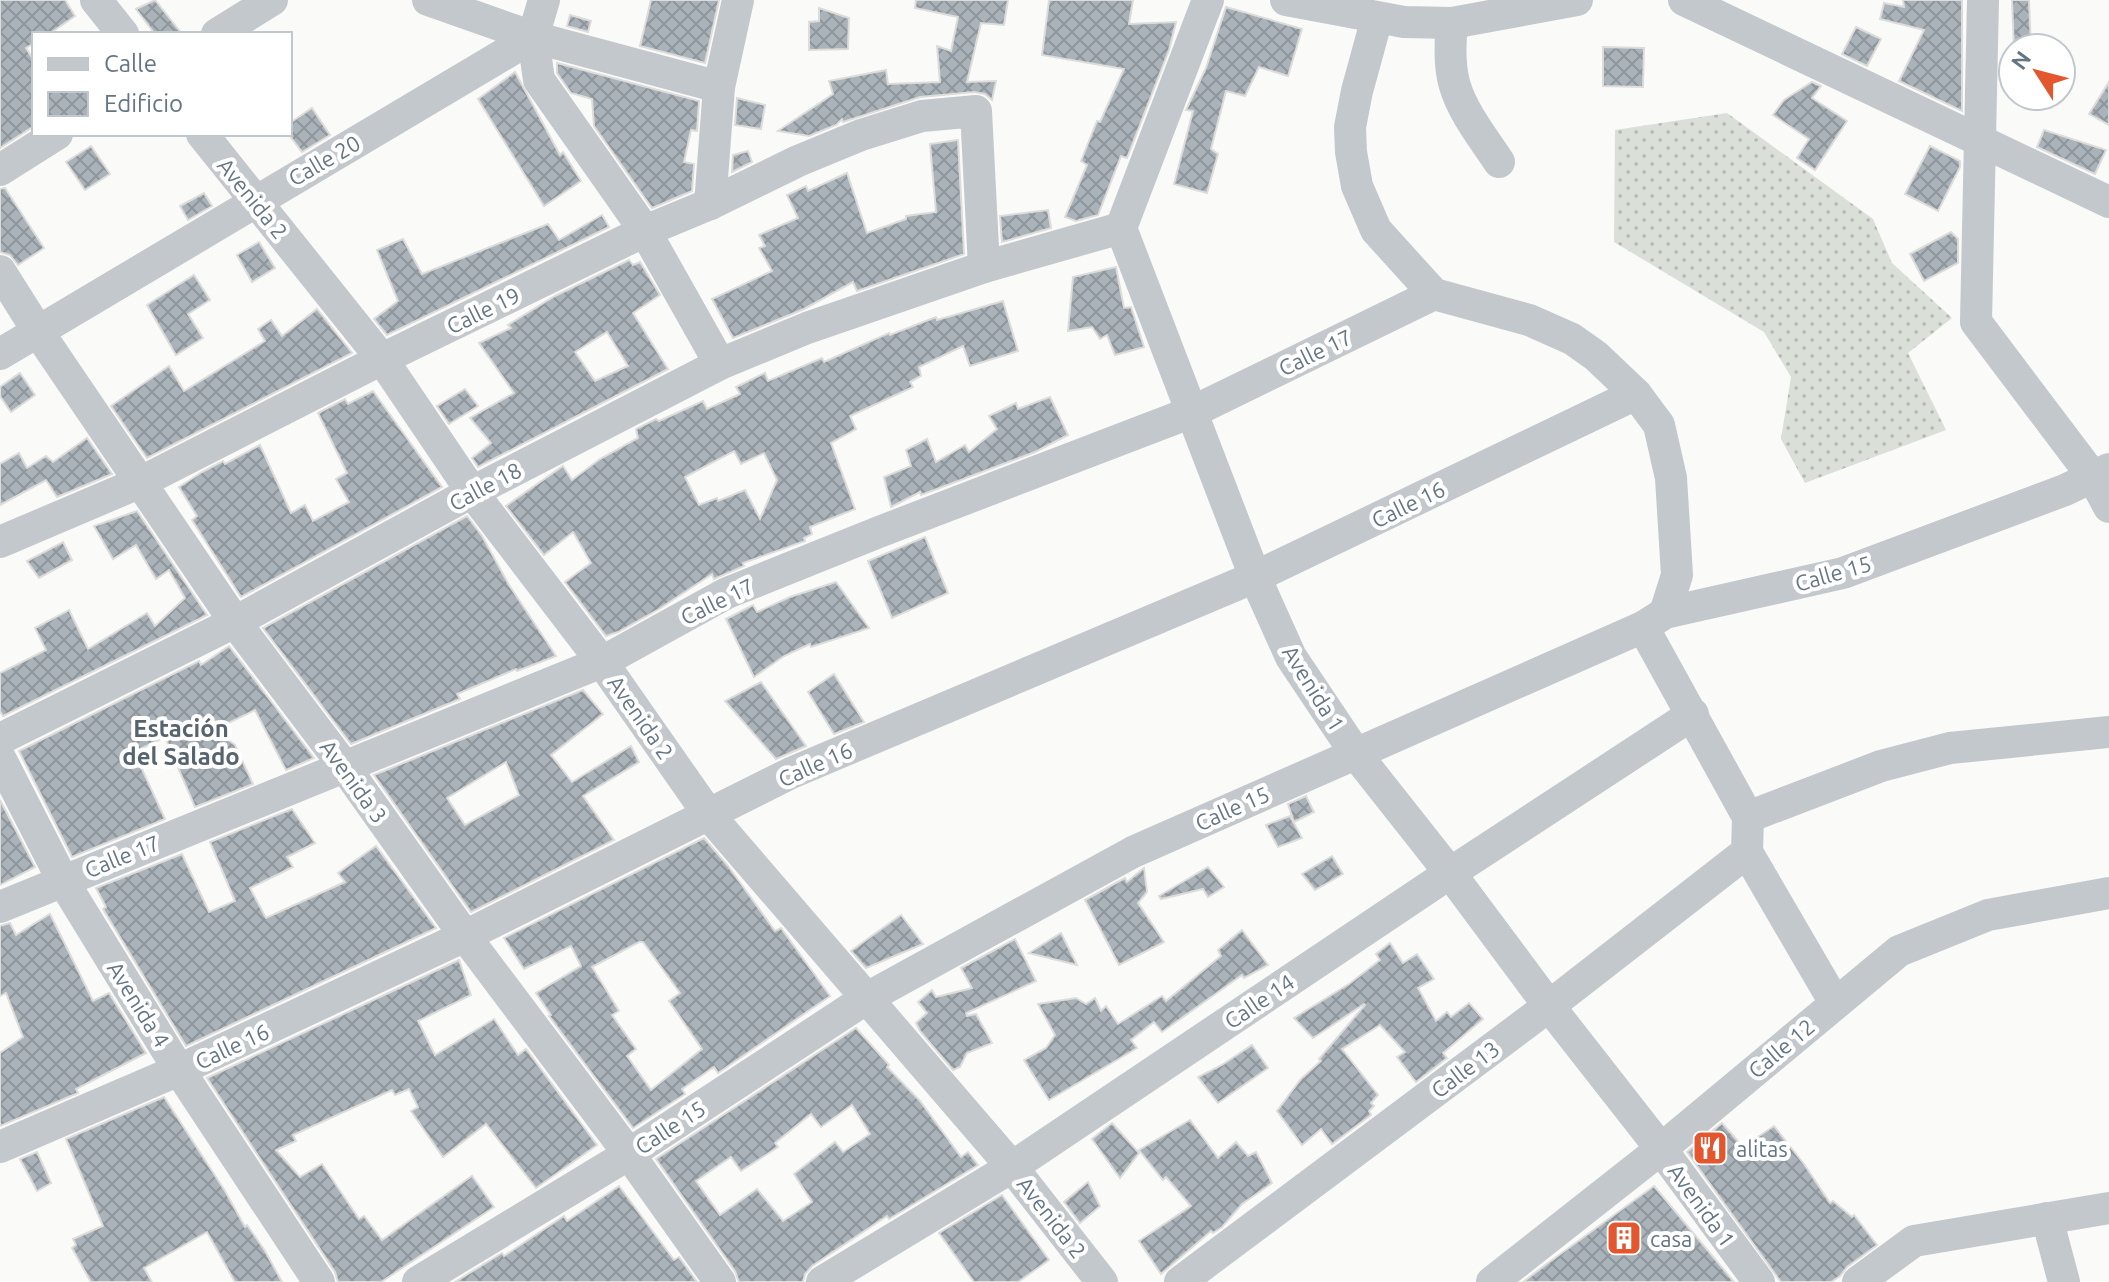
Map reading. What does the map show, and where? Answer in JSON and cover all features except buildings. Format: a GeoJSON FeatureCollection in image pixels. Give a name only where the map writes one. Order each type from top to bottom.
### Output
{"type":"FeatureCollection","features":[{"type":"Feature","properties":{"kind":"street"},"geometry":{"type":"LineString","coordinates":[[96,0],[121,32]]}},
{"type":"Feature","properties":{"kind":"street"},"geometry":{"type":"LineString","coordinates":[[220,32],[272,0]]}},
{"type":"Feature","properties":{"kind":"street"},"geometry":{"type":"LineString","coordinates":[[428,0],[533,37],[719,87]]}},
{"type":"Feature","properties":{"kind":"street"},"geometry":{"type":"LineString","coordinates":[[544,0],[533,37],[539,80],[645,231],[720,364]]}},
{"type":"Feature","properties":{"kind":"street"},"geometry":{"type":"LineString","coordinates":[[710,204],[719,87],[738,0]]}},
{"type":"Feature","properties":{"kind":"street"},"geometry":{"type":"LineString","coordinates":[[1121,228],[1208,0]]}},
{"type":"Feature","properties":{"kind":"street"},"geometry":{"type":"LineString","coordinates":[[1286,0],[1404,22],[1452,23],[1577,0]]}},
{"type":"Feature","properties":{"kind":"street"},"geometry":{"type":"LineString","coordinates":[[1684,0],[2109,202]]}},
{"type":"Feature","properties":{"kind":"street"},"geometry":{"type":"LineString","coordinates":[[1983,0],[1976,322],[2101,473],[2109,507]]}},
{"type":"Feature","properties":{"kind":"street"},"geometry":{"type":"LineString","coordinates":[[1377,18],[1350,127],[1357,186],[1376,230],[1434,294],[1529,320],[1572,339],[1596,356],[1636,394],[1659,425],[1671,478],[1677,575],[1654,620],[1693,714],[1748,817],[1747,852],[1835,1003]]}},
{"type":"Feature","properties":{"kind":"street"},"geometry":{"type":"LineString","coordinates":[[1452,23],[1450,44],[1454,86],[1499,162]]}},
{"type":"Feature","properties":{"kind":"street","name":"Calle 20"},"geometry":{"type":"LineString","coordinates":[[0,354],[533,37]]}},
{"type":"Feature","properties":{"kind":"street","name":"Calle 19"},"geometry":{"type":"LineString","coordinates":[[0,542],[141,482],[382,359],[645,231],[710,204],[798,161],[861,135],[922,116],[976,111],[984,267]]}},
{"type":"Feature","properties":{"kind":"street"},"geometry":{"type":"LineString","coordinates":[[0,170],[54,136]]}},
{"type":"Feature","properties":{"kind":"street","name":"Avenida 2"},"geometry":{"type":"LineString","coordinates":[[204,136],[382,359],[472,492],[602,662],[709,815],[1012,1167],[1102,1282]]}},
{"type":"Feature","properties":{"kind":"street","name":"Calle 18"},"geometry":{"type":"LineString","coordinates":[[0,739],[235,622],[472,492],[720,364],[807,328],[984,267],[1121,228]]}},
{"type":"Feature","properties":{"kind":"street","name":"Avenida 1"},"geometry":{"type":"LineString","coordinates":[[1121,228],[1255,577],[1291,657],[1356,754],[1661,1149],[1759,1282]]}},
{"type":"Feature","properties":{"kind":"street","name":"Avenida 3"},"geometry":{"type":"LineString","coordinates":[[0,271],[235,622],[344,766],[720,1282]]}},
{"type":"Feature","properties":{"kind":"street","name":"Calle 17"},"geometry":{"type":"LineString","coordinates":[[0,907],[602,662],[727,593],[1192,412],[1434,294]]}},
{"type":"Feature","properties":{"kind":"street","name":"Calle 16"},"geometry":{"type":"LineString","coordinates":[[0,1147],[179,1070],[465,936],[791,773],[1255,577],[1636,394]]}},
{"type":"Feature","properties":{"kind":"street","name":"Calle 15"},"geometry":{"type":"LineString","coordinates":[[418,1282],[629,1154],[867,998],[1133,852],[1654,620],[1843,573],[2065,490],[2101,473]]}},
{"type":"Feature","properties":{"kind":"street","name":"Calle 14"},"geometry":{"type":"LineString","coordinates":[[822,1282],[1012,1167],[1693,714]]}},
{"type":"Feature","properties":{"kind":"street"},"geometry":{"type":"LineString","coordinates":[[1748,817],[1881,766],[1950,748],[2109,732]]}},
{"type":"Feature","properties":{"kind":"street","name":"Avenida 4"},"geometry":{"type":"LineString","coordinates":[[0,758],[63,881],[179,1070],[319,1282]]}},
{"type":"Feature","properties":{"kind":"street","name":"Calle 13"},"geometry":{"type":"LineString","coordinates":[[1180,1282],[1549,1006],[1747,852]]}},
{"type":"Feature","properties":{"kind":"street","name":"Calle 12"},"geometry":{"type":"LineString","coordinates":[[1492,1282],[1661,1149],[1899,951],[1988,915],[2109,893]]}},
{"type":"Feature","properties":{"kind":"street"},"geometry":{"type":"LineString","coordinates":[[1858,1282],[1914,1241],[2109,1208]]}},
{"type":"Feature","properties":{"kind":"street"},"geometry":{"type":"LineString","coordinates":[[2047,1218],[2064,1282]]}},
{"type":"Feature","properties":{"kind":"shaded area"},"geometry":{"type":"Polygon","coordinates":[[[1727,113],[1873,219],[1892,263],[1952,318],[1908,353],[1946,430],[1805,483],[1781,439],[1791,377],[1764,332],[1614,242],[1615,130],[1727,113]]]}},
{"type":"Feature","properties":{"kind":"place","name":"alitas"},"geometry":{"type":"Point","coordinates":[1710,1148]}},
{"type":"Feature","properties":{"kind":"place","name":"casa"},"geometry":{"type":"Point","coordinates":[1624,1238]}},
{"type":"Feature","properties":{"kind":"district","name":"Estación del Salado"},"geometry":{"type":"Point","coordinates":[181,742]}}]}
